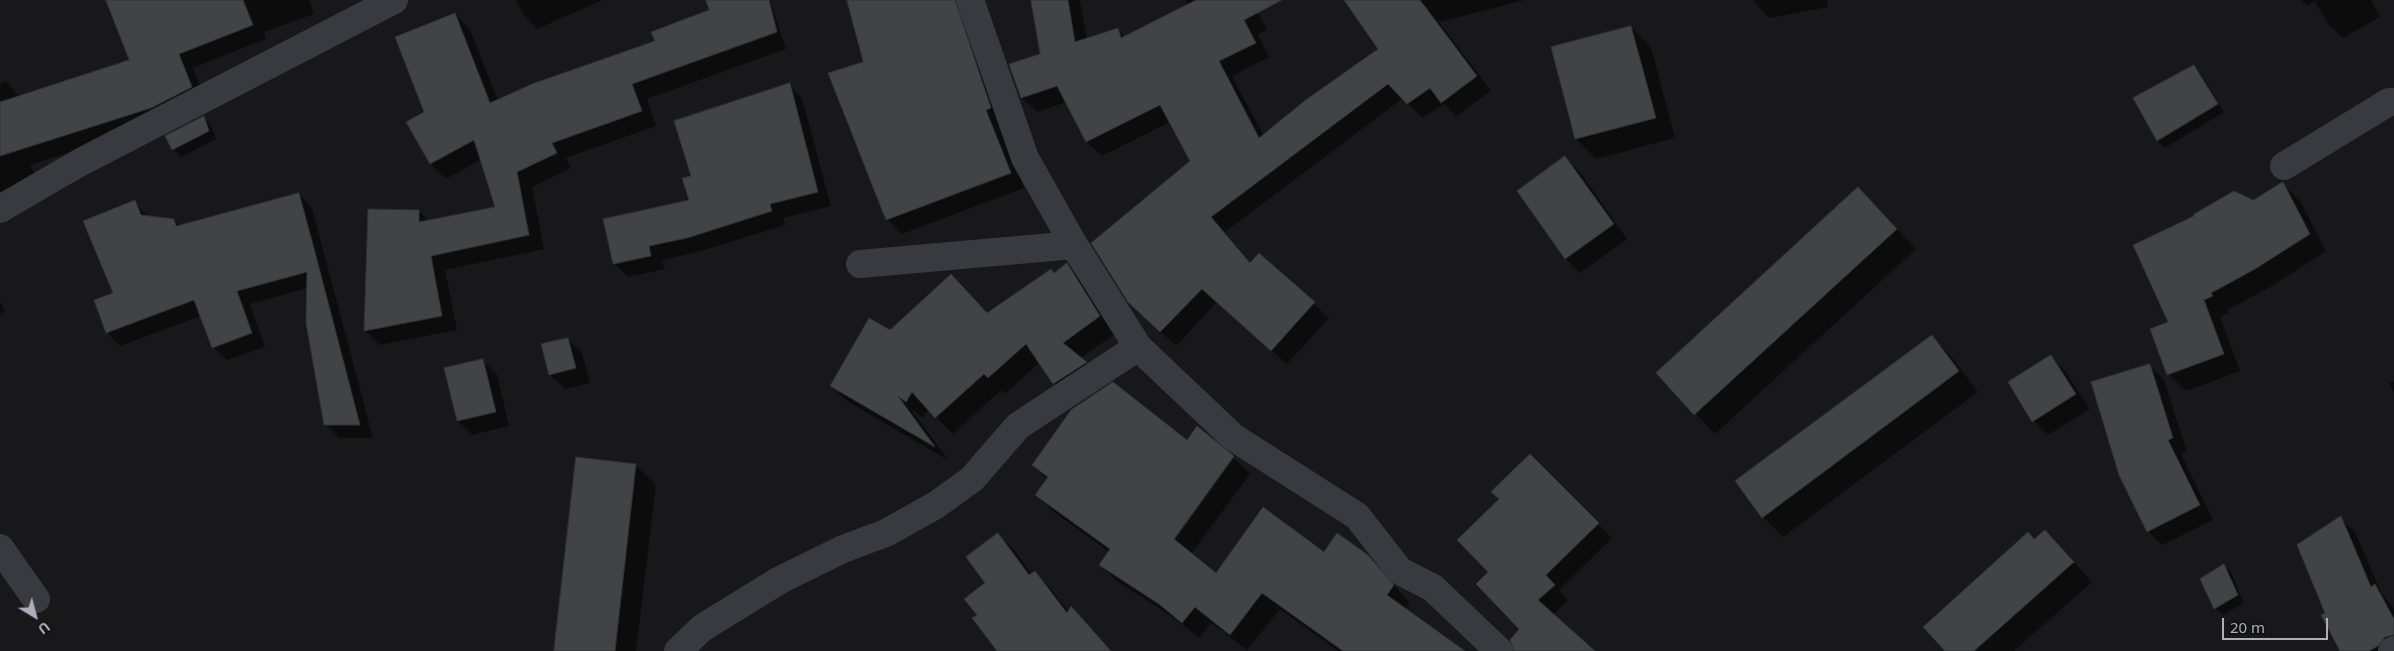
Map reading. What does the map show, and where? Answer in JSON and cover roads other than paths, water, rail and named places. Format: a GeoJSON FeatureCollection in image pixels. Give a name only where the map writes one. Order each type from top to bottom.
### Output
{"type":"FeatureCollection","features":[{"type":"Feature","properties":{"kind":"street"},"geometry":{"type":"LineString","coordinates":[[0,209],[79,163],[394,0]]}},
{"type":"Feature","properties":{"kind":"street"},"geometry":{"type":"LineString","coordinates":[[970,0],[1025,158],[1074,245],[1138,347],[1233,437],[1357,516],[1400,571],[1433,588],[1499,651]]}},
{"type":"Feature","properties":{"kind":"street"},"geometry":{"type":"LineString","coordinates":[[2284,166],[2389,102],[2394,102]]}},
{"type":"Feature","properties":{"kind":"street"},"geometry":{"type":"LineString","coordinates":[[860,264],[1074,245]]}},
{"type":"Feature","properties":{"kind":"street"},"geometry":{"type":"LineString","coordinates":[[678,651],[702,628],[780,580],[843,549],[886,533],[936,505],[972,479],[1018,426],[1076,390],[1138,347]]}},
{"type":"Feature","properties":{"kind":"street"},"geometry":{"type":"LineString","coordinates":[[0,548],[36,599]]}}]}
